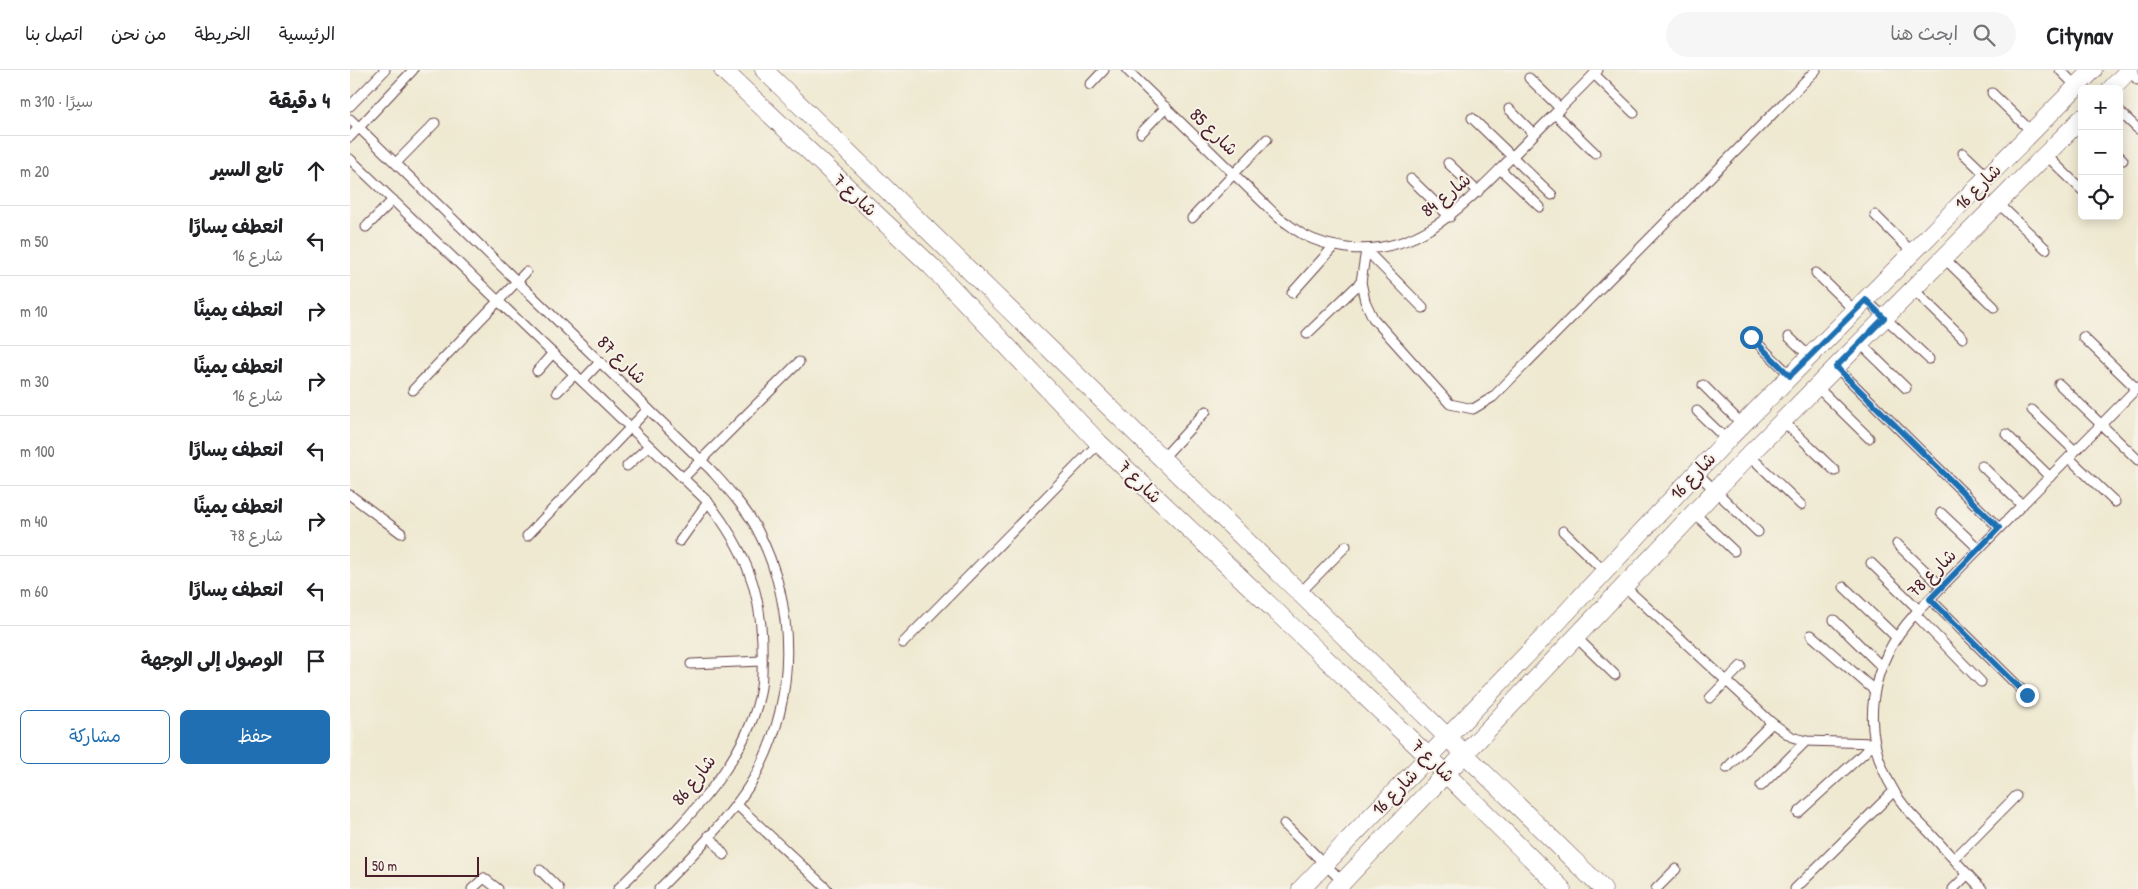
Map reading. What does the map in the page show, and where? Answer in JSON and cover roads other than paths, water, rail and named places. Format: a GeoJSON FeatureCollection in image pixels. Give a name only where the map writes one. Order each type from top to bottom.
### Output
{"type":"FeatureCollection","features":[{"type":"Feature","properties":{"kind":"street","name":"شارع 7"},"geometry":{"type":"LineString","coordinates":[[723,70],[931,266],[1099,443],[1429,757],[1562,889]]}},
{"type":"Feature","properties":{"kind":"street","name":"شارع 7"},"geometry":{"type":"LineString","coordinates":[[764,70],[1603,889]]}},
{"type":"Feature","properties":{"kind":"street","name":"شارع 16"},"geometry":{"type":"LineString","coordinates":[[2082,85],[2093,70]]}},
{"type":"Feature","properties":{"kind":"street"},"geometry":{"type":"LineString","coordinates":[[2115,85],[2129,70]]}},
{"type":"Feature","properties":{"kind":"street","name":"شارع 16"},"geometry":{"type":"LineString","coordinates":[[1301,889],[1540,642],[1742,424],[2032,132],[2078,90]]}},
{"type":"Feature","properties":{"kind":"street","name":"شارع 16"},"geometry":{"type":"LineString","coordinates":[[1339,885],[1557,659],[1749,455],[2078,122]]}},
{"type":"Feature","properties":{"kind":"street"},"geometry":{"type":"LineString","coordinates":[[1540,642],[1557,659]]}},
{"type":"Feature","properties":{"kind":"lane"},"geometry":{"type":"LineString","coordinates":[[350,106],[385,70]]}},
{"type":"Feature","properties":{"kind":"lane"},"geometry":{"type":"LineString","coordinates":[[350,137],[413,70]]}},
{"type":"Feature","properties":{"kind":"lane"},"geometry":{"type":"LineString","coordinates":[[1090,85],[1104,70]]}},
{"type":"Feature","properties":{"kind":"lane","name":"شارع 85"},"geometry":{"type":"LineString","coordinates":[[1127,70],[1279,218]]}},
{"type":"Feature","properties":{"kind":"lane"},"geometry":{"type":"LineString","coordinates":[[1366,250],[1361,282],[1365,301],[1373,318],[1450,404],[1473,409],[1493,397],[1816,70]]}},
{"type":"Feature","properties":{"kind":"lane"},"geometry":{"type":"LineString","coordinates":[[2060,70],[2078,88]]}},
{"type":"Feature","properties":{"kind":"lane"},"geometry":{"type":"LineString","coordinates":[[2129,70],[2138,80]]}},
{"type":"Feature","properties":{"kind":"lane"},"geometry":{"type":"LineString","coordinates":[[1596,72],[1634,112]]}},
{"type":"Feature","properties":{"kind":"lane","name":"شارع 84"},"geometry":{"type":"LineString","coordinates":[[1279,218],[1305,235],[1334,246],[1366,250],[1398,244],[1430,230],[1450,217],[1478,192],[1596,72]]}},
{"type":"Feature","properties":{"kind":"lane"},"geometry":{"type":"LineString","coordinates":[[1529,78],[1595,153]]}},
{"type":"Feature","properties":{"kind":"lane"},"geometry":{"type":"LineString","coordinates":[[1992,93],[2032,132]]}},
{"type":"Feature","properties":{"kind":"lane"},"geometry":{"type":"LineString","coordinates":[[1141,133],[1166,107]]}},
{"type":"Feature","properties":{"kind":"lane"},"geometry":{"type":"LineString","coordinates":[[1508,109],[1534,134]]}},
{"type":"Feature","properties":{"kind":"lane"},"geometry":{"type":"LineString","coordinates":[[2123,114],[2138,129]]}},
{"type":"Feature","properties":{"kind":"lane"},"geometry":{"type":"LineString","coordinates":[[1472,118],[1552,195]]}},
{"type":"Feature","properties":{"kind":"lane","name":"شارع 87"},"geometry":{"type":"LineString","coordinates":[[350,119],[701,460],[735,497],[756,528],[772,562],[782,597],[787,634],[786,671],[781,708],[770,744],[754,777],[736,804]]}},
{"type":"Feature","properties":{"kind":"lane"},"geometry":{"type":"LineString","coordinates":[[396,164],[435,123]]}},
{"type":"Feature","properties":{"kind":"lane"},"geometry":{"type":"LineString","coordinates":[[1192,218],[1267,139]]}},
{"type":"Feature","properties":{"kind":"lane"},"geometry":{"type":"LineString","coordinates":[[1962,153],[1988,177]]}},
{"type":"Feature","properties":{"kind":"lane"},"geometry":{"type":"LineString","coordinates":[[2046,155],[2078,186]]}},
{"type":"Feature","properties":{"kind":"lane"},"geometry":{"type":"LineString","coordinates":[[350,159],[708,502],[732,535],[744,557],[755,586],[761,615],[762,661],[691,664]]}},
{"type":"Feature","properties":{"kind":"lane"},"geometry":{"type":"LineString","coordinates":[[1448,163],[1478,192]]}},
{"type":"Feature","properties":{"kind":"lane"},"geometry":{"type":"LineString","coordinates":[[1500,169],[1540,207]]}},
{"type":"Feature","properties":{"kind":"lane"},"geometry":{"type":"LineString","coordinates":[[1411,179],[1450,217]]}},
{"type":"Feature","properties":{"kind":"lane"},"geometry":{"type":"LineString","coordinates":[[366,227],[393,200]]}},
{"type":"Feature","properties":{"kind":"lane"},"geometry":{"type":"LineString","coordinates":[[1998,203],[2046,249]]}},
{"type":"Feature","properties":{"kind":"lane"},"geometry":{"type":"LineString","coordinates":[[1875,215],[1913,252]]}},
{"type":"Feature","properties":{"kind":"lane"},"geometry":{"type":"LineString","coordinates":[[1292,292],[1334,246]]}},
{"type":"Feature","properties":{"kind":"lane"},"geometry":{"type":"LineString","coordinates":[[1366,250],[1423,308]]}},
{"type":"Feature","properties":{"kind":"lane"},"geometry":{"type":"LineString","coordinates":[[1944,258],[1994,307]]}},
{"type":"Feature","properties":{"kind":"lane"},"geometry":{"type":"LineString","coordinates":[[413,390],[526,272]]}},
{"type":"Feature","properties":{"kind":"lane"},"geometry":{"type":"LineString","coordinates":[[1816,273],[1860,306],[1884,318],[1929,360]]}},
{"type":"Feature","properties":{"kind":"lane"},"geometry":{"type":"LineString","coordinates":[[1307,334],[1361,282]]}},
{"type":"Feature","properties":{"kind":"lane"},"geometry":{"type":"LineString","coordinates":[[1913,289],[1963,338]]}},
{"type":"Feature","properties":{"kind":"lane"},"geometry":{"type":"LineString","coordinates":[[1789,336],[1810,357]]}},
{"type":"Feature","properties":{"kind":"lane"},"geometry":{"type":"LineString","coordinates":[[1751,337],[1790,376]]}},
{"type":"Feature","properties":{"kind":"lane"},"geometry":{"type":"LineString","coordinates":[[2083,337],[2137,388]]}},
{"type":"Feature","properties":{"kind":"lane"},"geometry":{"type":"LineString","coordinates":[[1860,343],[1906,388]]}},
{"type":"Feature","properties":{"kind":"lane"},"geometry":{"type":"LineString","coordinates":[[537,371],[553,353]]}},
{"type":"Feature","properties":{"kind":"lane"},"geometry":{"type":"LineString","coordinates":[[557,392],[600,362]]}},
{"type":"Feature","properties":{"kind":"lane"},"geometry":{"type":"LineString","coordinates":[[683,478],[800,362]]}},
{"type":"Feature","properties":{"kind":"lane"},"geometry":{"type":"LineString","coordinates":[[1836,367],[1999,528]]}},
{"type":"Feature","properties":{"kind":"lane"},"geometry":{"type":"LineString","coordinates":[[2059,384],[2138,460]]}},
{"type":"Feature","properties":{"kind":"lane"},"geometry":{"type":"LineString","coordinates":[[1703,385],[1742,424]]}},
{"type":"Feature","properties":{"kind":"lane"},"geometry":{"type":"LineString","coordinates":[[1816,387],[1869,438]]}},
{"type":"Feature","properties":{"kind":"lane","name":"شارع 78"},"geometry":{"type":"LineString","coordinates":[[1978,888],[1968,874],[1911,813],[1894,791],[1882,768],[1875,744],[1872,717],[1874,690],[1881,666],[1896,637],[1917,612],[2137,388]]}},
{"type":"Feature","properties":{"kind":"lane"},"geometry":{"type":"LineString","coordinates":[[527,536],[648,409]]}},
{"type":"Feature","properties":{"kind":"lane"},"geometry":{"type":"LineString","coordinates":[[2032,410],[2115,502]]}},
{"type":"Feature","properties":{"kind":"lane"},"geometry":{"type":"LineString","coordinates":[[1162,459],[1206,411]]}},
{"type":"Feature","properties":{"kind":"lane"},"geometry":{"type":"LineString","coordinates":[[1697,411],[1727,440]]}},
{"type":"Feature","properties":{"kind":"lane"},"geometry":{"type":"LineString","coordinates":[[1783,421],[1835,471]]}},
{"type":"Feature","properties":{"kind":"lane"},"geometry":{"type":"LineString","coordinates":[[2006,434],[2050,477]]}},
{"type":"Feature","properties":{"kind":"lane"},"geometry":{"type":"LineString","coordinates":[[903,643],[1099,443]]}},
{"type":"Feature","properties":{"kind":"lane"},"geometry":{"type":"LineString","coordinates":[[626,466],[649,446]]}},
{"type":"Feature","properties":{"kind":"lane"},"geometry":{"type":"LineString","coordinates":[[1749,455],[1801,505]]}},
{"type":"Feature","properties":{"kind":"lane"},"geometry":{"type":"LineString","coordinates":[[1982,466],[2022,505]]}},
{"type":"Feature","properties":{"kind":"lane"},"geometry":{"type":"LineString","coordinates":[[1696,472],[1758,532]]}},
{"type":"Feature","properties":{"kind":"lane"},"geometry":{"type":"LineString","coordinates":[[350,495],[401,533]]}},
{"type":"Feature","properties":{"kind":"lane"},"geometry":{"type":"LineString","coordinates":[[680,541],[708,502]]}},
{"type":"Feature","properties":{"kind":"lane"},"geometry":{"type":"LineString","coordinates":[[1941,512],[1978,549]]}},
{"type":"Feature","properties":{"kind":"lane"},"geometry":{"type":"LineString","coordinates":[[1694,513],[1734,551]]}},
{"type":"Feature","properties":{"kind":"lane"},"geometry":{"type":"LineString","coordinates":[[1563,531],[1604,572]]}},
{"type":"Feature","properties":{"kind":"lane"},"geometry":{"type":"LineString","coordinates":[[1897,544],[1942,587]]}},
{"type":"Feature","properties":{"kind":"lane"},"geometry":{"type":"LineString","coordinates":[[1300,593],[1346,546]]}},
{"type":"Feature","properties":{"kind":"lane"},"geometry":{"type":"LineString","coordinates":[[1871,564],[1981,682]]}},
{"type":"Feature","properties":{"kind":"lane"},"geometry":{"type":"LineString","coordinates":[[1625,587],[1772,723],[1792,737],[1806,741],[1875,744]]}},
{"type":"Feature","properties":{"kind":"lane"},"geometry":{"type":"LineString","coordinates":[[1844,587],[1896,637]]}},
{"type":"Feature","properties":{"kind":"lane"},"geometry":{"type":"LineString","coordinates":[[1930,599],[2027,695]]}},
{"type":"Feature","properties":{"kind":"lane"},"geometry":{"type":"LineString","coordinates":[[1834,620],[1881,666]]}},
{"type":"Feature","properties":{"kind":"lane"},"geometry":{"type":"LineString","coordinates":[[1811,635],[1874,690]]}},
{"type":"Feature","properties":{"kind":"lane"},"geometry":{"type":"LineString","coordinates":[[1577,638],[1615,675]]}},
{"type":"Feature","properties":{"kind":"lane","name":"شارع 86"},"geometry":{"type":"LineString","coordinates":[[618,889],[695,808],[732,759],[751,721],[761,689],[762,661]]}},
{"type":"Feature","properties":{"kind":"lane"},"geometry":{"type":"LineString","coordinates":[[1710,698],[1741,666]]}},
{"type":"Feature","properties":{"kind":"lane"},"geometry":{"type":"LineString","coordinates":[[1727,768],[1772,723]]}},
{"type":"Feature","properties":{"kind":"lane"},"geometry":{"type":"LineString","coordinates":[[1761,786],[1806,741]]}},
{"type":"Feature","properties":{"kind":"lane"},"geometry":{"type":"LineString","coordinates":[[1798,813],[1875,744]]}},
{"type":"Feature","properties":{"kind":"lane"},"geometry":{"type":"LineString","coordinates":[[1795,889],[1894,791]]}},
{"type":"Feature","properties":{"kind":"lane"},"geometry":{"type":"LineString","coordinates":[[1954,859],[2016,796]]}},
{"type":"Feature","properties":{"kind":"lane"},"geometry":{"type":"LineString","coordinates":[[659,889],[736,804],[827,889]]}},
{"type":"Feature","properties":{"kind":"lane"},"geometry":{"type":"LineString","coordinates":[[1284,824],[1325,864],[1339,885]]}},
{"type":"Feature","properties":{"kind":"lane"},"geometry":{"type":"LineString","coordinates":[[709,835],[724,855]]}},
{"type":"Feature","properties":{"kind":"lane"},"geometry":{"type":"LineString","coordinates":[[1656,889],[1676,869]]}},
{"type":"Feature","properties":{"kind":"lane"},"geometry":{"type":"LineString","coordinates":[[540,870],[558,889]]}},
{"type":"Feature","properties":{"kind":"lane"},"geometry":{"type":"LineString","coordinates":[[1953,889],[1968,874]]}},
{"type":"Feature","properties":{"kind":"lane"},"geometry":{"type":"LineString","coordinates":[[472,889],[484,878],[498,889]]}}]}
